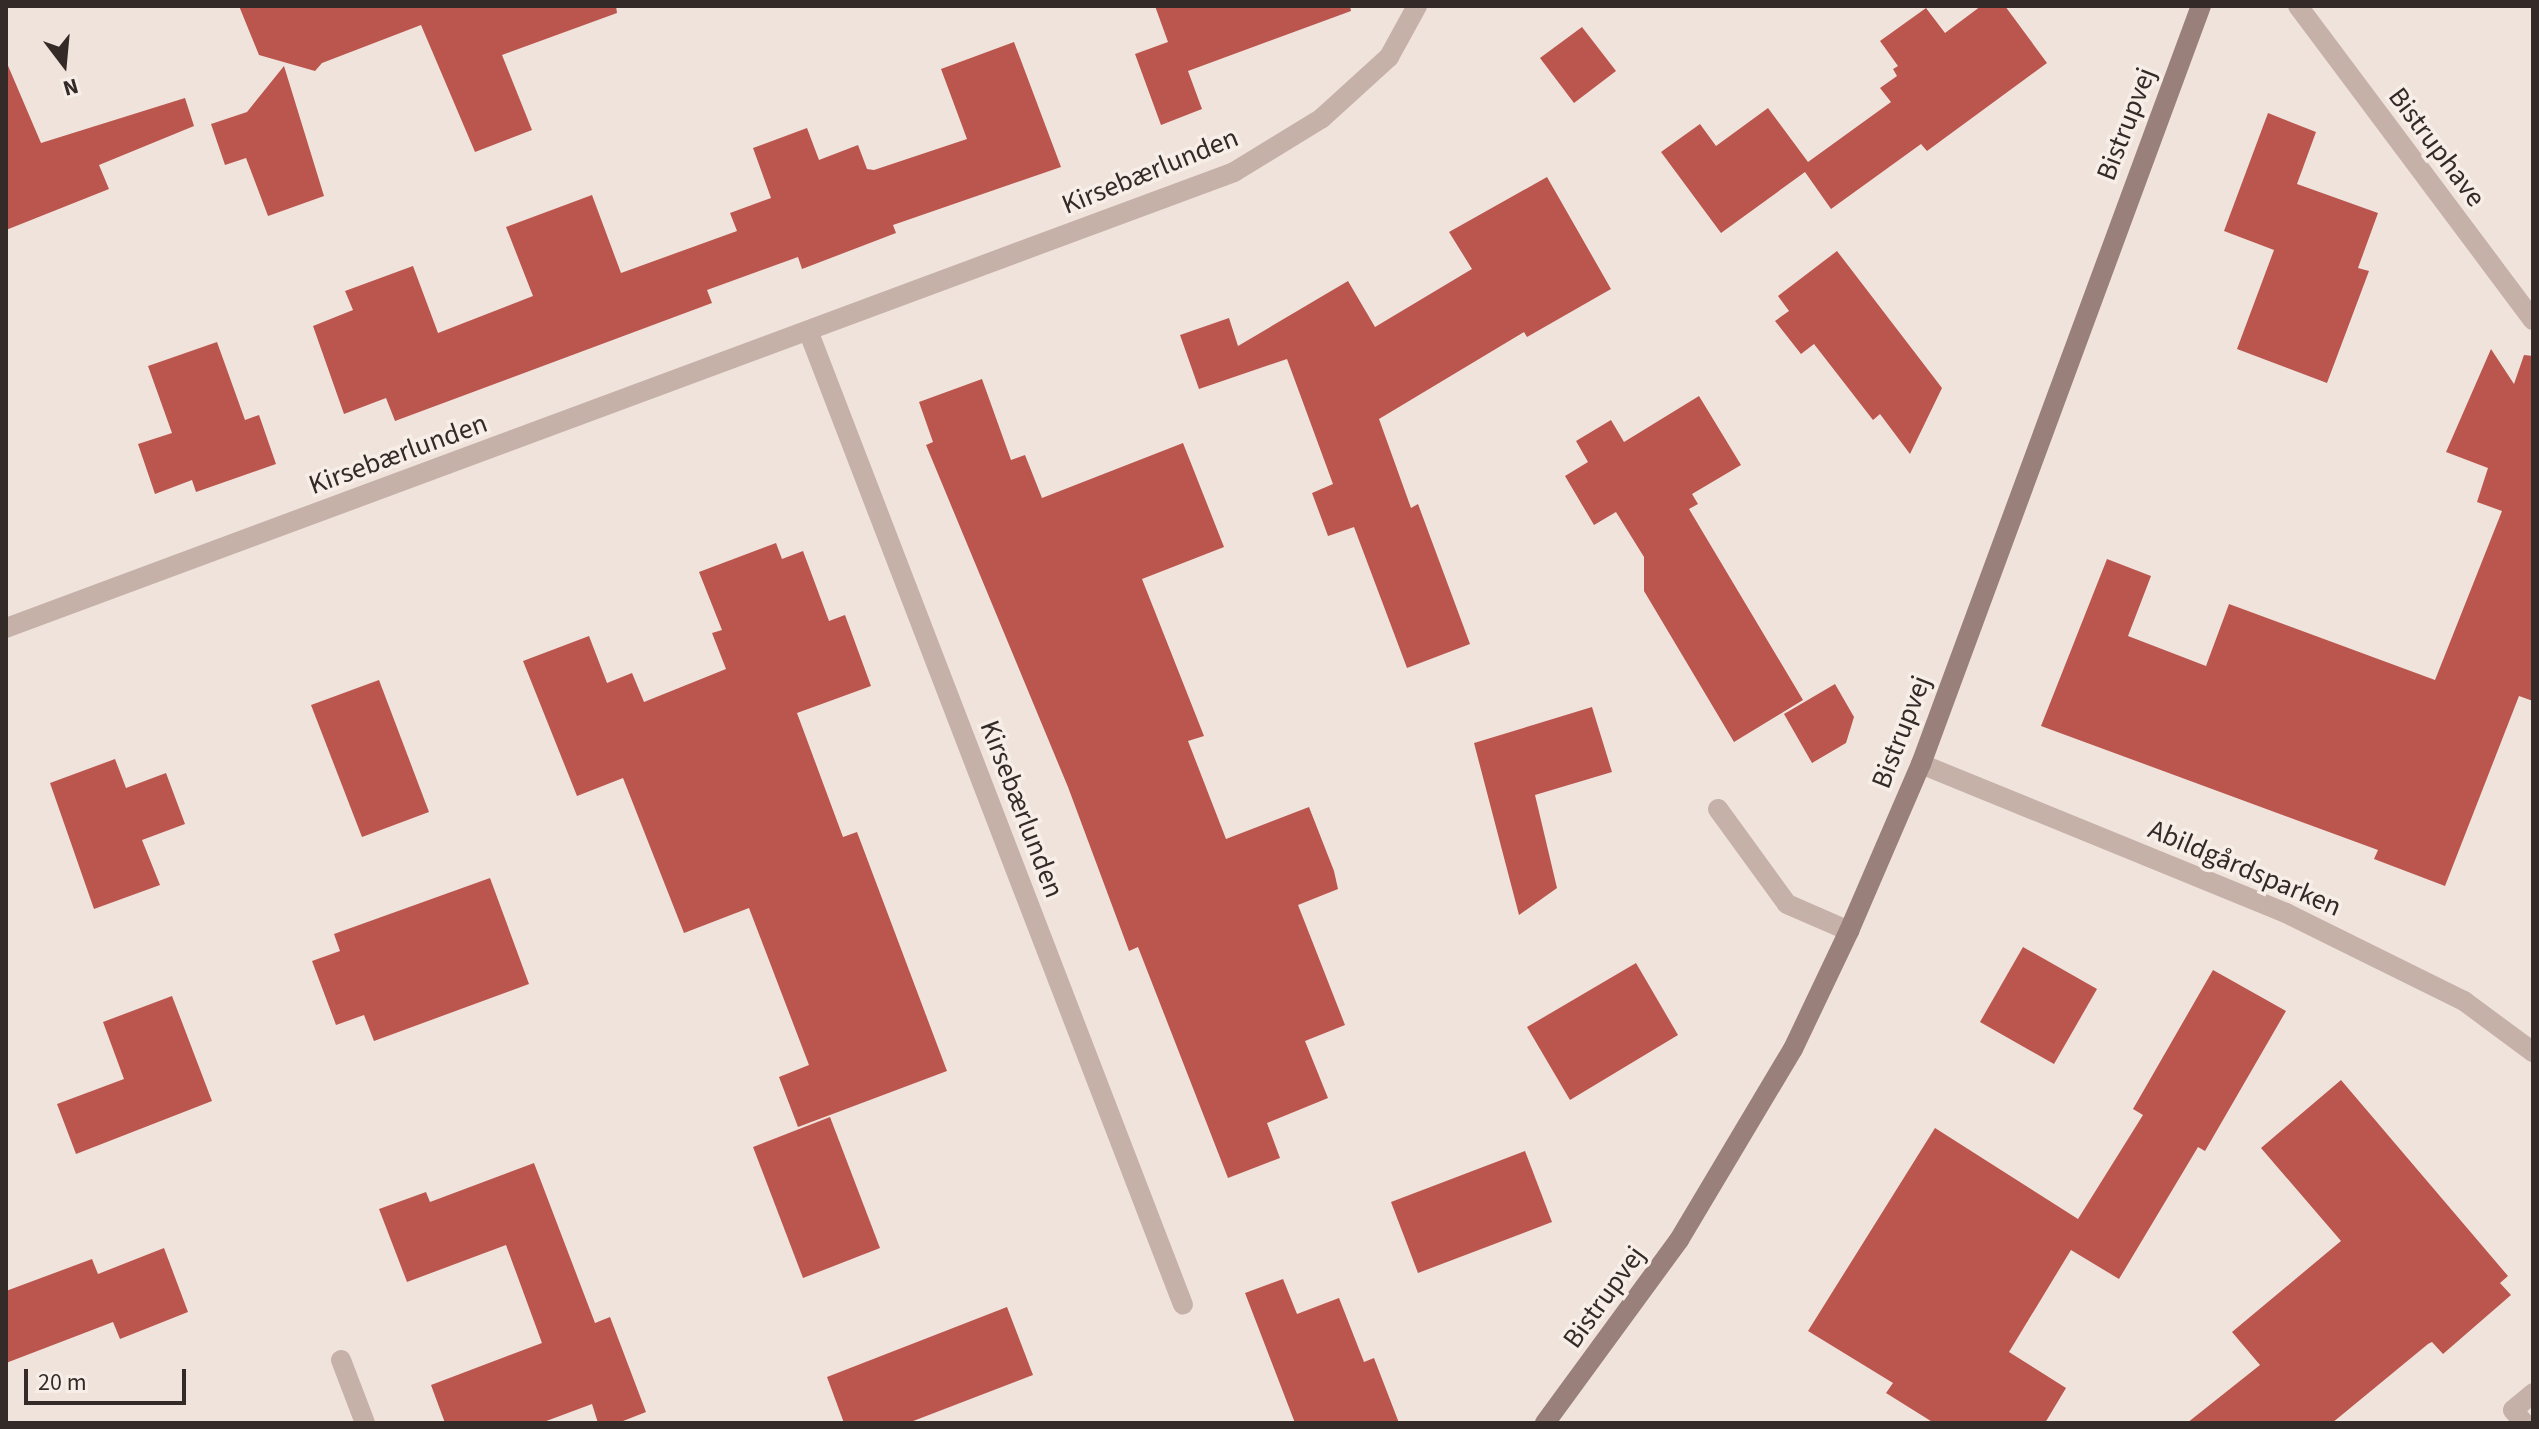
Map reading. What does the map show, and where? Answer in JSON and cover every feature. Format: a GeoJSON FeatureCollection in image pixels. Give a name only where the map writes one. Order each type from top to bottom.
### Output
{"type":"FeatureCollection","features":[{"type":"Feature","properties":{"kind":"main road","name":"Bistrupvej"},"geometry":{"type":"LineString","coordinates":[[1545,1423],[1679,1240],[1793,1049],[1849,931],[1921,764],[2201,6]]}},
{"type":"Feature","properties":{"kind":"street","name":"Kirsebærlunden"},"geometry":{"type":"LineString","coordinates":[[6,628],[809,333],[1234,172],[1322,118],[1389,57],[1417,6]]}},
{"type":"Feature","properties":{"kind":"street","name":"Bistruphave"},"geometry":{"type":"LineString","coordinates":[[2298,6],[2533,320]]}},
{"type":"Feature","properties":{"kind":"street","name":"Kirsebærlunden"},"geometry":{"type":"LineString","coordinates":[[809,333],[1183,1305]]}},
{"type":"Feature","properties":{"kind":"street","name":"Abildgårdsparken"},"geometry":{"type":"LineString","coordinates":[[1921,764],[2286,913],[2464,1001],[2533,1052]]}},
{"type":"Feature","properties":{"kind":"street"},"geometry":{"type":"LineString","coordinates":[[1718,809],[1787,904],[1849,931]]}},
{"type":"Feature","properties":{"kind":"street"},"geometry":{"type":"LineString","coordinates":[[341,1360],[365,1423]]}},
{"type":"Feature","properties":{"kind":"street"},"geometry":{"type":"LineString","coordinates":[[2524,1423],[2513,1410],[2533,1393]]}},
{"type":"Feature","properties":{"kind":"building"},"geometry":{"type":"Polygon","coordinates":[[[239,6],[616,6],[617,13],[502,55],[532,130],[475,152],[421,25],[322,63],[315,71],[259,55],[239,6]]]}},
{"type":"Feature","properties":{"kind":"building"},"geometry":{"type":"Polygon","coordinates":[[[1155,6],[1350,6],[1351,11],[1188,71],[1202,109],[1161,125],[1135,54],[1168,42],[1155,6]]]}},
{"type":"Feature","properties":{"kind":"building"},"geometry":{"type":"Polygon","coordinates":[[[1981,6],[2005,6],[2047,63],[1927,151],[1921,144],[1831,209],[1805,172],[1721,233],[1661,152],[1700,124],[1716,146],[1768,108],[1808,162],[1891,102],[1880,88],[1897,76],[1893,69],[1898,66],[1880,41],[1926,8],[1945,33],[1981,6]]]}},
{"type":"Feature","properties":{"kind":"building"},"geometry":{"type":"Polygon","coordinates":[[[1582,27],[1616,71],[1574,103],[1540,58],[1582,27]]]}},
{"type":"Feature","properties":{"kind":"building"},"geometry":{"type":"Polygon","coordinates":[[[1014,42],[1061,167],[893,225],[896,233],[802,269],[798,257],[707,290],[712,303],[395,421],[386,398],[344,414],[313,326],[353,310],[345,291],[413,266],[438,333],[533,296],[506,227],[592,195],[621,273],[737,231],[730,213],[771,198],[753,148],[807,128],[819,160],[858,145],[867,169],[874,170],[967,139],[941,69],[1014,42]]]}},
{"type":"Feature","properties":{"kind":"building"},"geometry":{"type":"Polygon","coordinates":[[[6,61],[41,143],[185,98],[194,126],[99,165],[109,189],[6,230],[6,61]]]}},
{"type":"Feature","properties":{"kind":"building"},"geometry":{"type":"Polygon","coordinates":[[[284,66],[324,196],[268,216],[246,158],[225,165],[211,124],[247,112],[284,66]]]}},
{"type":"Feature","properties":{"kind":"building"},"geometry":{"type":"Polygon","coordinates":[[[2268,113],[2316,132],[2297,184],[2378,213],[2358,268],[2369,271],[2327,383],[2237,349],[2274,250],[2224,231],[2268,113]]]}},
{"type":"Feature","properties":{"kind":"building"},"geometry":{"type":"Polygon","coordinates":[[[1547,177],[1611,289],[1527,337],[1524,332],[1379,419],[1411,508],[1418,504],[1470,644],[1407,668],[1354,527],[1328,536],[1312,493],[1333,484],[1287,359],[1199,389],[1180,335],[1229,318],[1238,346],[1348,281],[1375,327],[1472,269],[1449,232],[1547,177]]]}},
{"type":"Feature","properties":{"kind":"building"},"geometry":{"type":"Polygon","coordinates":[[[1837,251],[1942,388],[1910,454],[1880,414],[1873,420],[1814,344],[1801,354],[1775,321],[1789,311],[1778,296],[1837,251]]]}},
{"type":"Feature","properties":{"kind":"building"},"geometry":{"type":"Polygon","coordinates":[[[217,342],[245,420],[259,415],[276,464],[196,492],[192,480],[155,494],[138,444],[172,433],[148,366],[217,342]]]}},
{"type":"Feature","properties":{"kind":"building"},"geometry":{"type":"Polygon","coordinates":[[[2491,349],[2514,384],[2524,355],[2533,356],[2533,701],[2519,696],[2445,886],[2374,859],[2378,850],[2041,726],[2107,559],[2151,576],[2128,636],[2206,666],[2229,604],[2435,680],[2502,511],[2477,502],[2488,468],[2446,452],[2491,349]]]}},
{"type":"Feature","properties":{"kind":"building"},"geometry":{"type":"Polygon","coordinates":[[[982,379],[1011,460],[1025,455],[1042,498],[1183,443],[1224,547],[1142,579],[1204,736],[1188,741],[1226,839],[1309,807],[1334,871],[1338,889],[1298,905],[1345,1025],[1305,1041],[1328,1098],[1267,1123],[1280,1158],[1228,1178],[1138,947],[1129,951],[1068,787],[926,445],[933,442],[919,402],[982,379]]]}},
{"type":"Feature","properties":{"kind":"building"},"geometry":{"type":"Polygon","coordinates":[[[1699,396],[1741,465],[1692,494],[1698,504],[1689,509],[1803,700],[1734,742],[1644,591],[1644,557],[1616,512],[1594,525],[1565,476],[1588,462],[1576,441],[1611,420],[1624,442],[1699,396]]]}},
{"type":"Feature","properties":{"kind":"building"},"geometry":{"type":"Polygon","coordinates":[[[776,543],[782,559],[803,551],[829,621],[845,615],[871,686],[797,713],[843,837],[857,832],[947,1071],[798,1127],[779,1077],[809,1065],[749,908],[684,933],[623,778],[577,796],[523,661],[589,636],[607,683],[632,673],[644,702],[726,669],[712,633],[722,630],[699,572],[776,543]]]}},
{"type":"Feature","properties":{"kind":"building"},"geometry":{"type":"Polygon","coordinates":[[[379,680],[429,812],[362,837],[311,705],[379,680]]]}},
{"type":"Feature","properties":{"kind":"building"},"geometry":{"type":"Polygon","coordinates":[[[1835,684],[1854,717],[1846,743],[1812,763],[1784,714],[1835,684]]]}},
{"type":"Feature","properties":{"kind":"building"},"geometry":{"type":"Polygon","coordinates":[[[1592,707],[1612,772],[1535,795],[1557,888],[1519,915],[1474,743],[1592,707]]]}},
{"type":"Feature","properties":{"kind":"building"},"geometry":{"type":"Polygon","coordinates":[[[115,759],[126,788],[166,773],[185,824],[142,840],[160,885],[94,909],[50,783],[115,759]]]}},
{"type":"Feature","properties":{"kind":"building"},"geometry":{"type":"Polygon","coordinates":[[[490,878],[529,984],[374,1041],[364,1015],[336,1025],[312,961],[340,951],[334,934],[490,878]]]}},
{"type":"Feature","properties":{"kind":"building"},"geometry":{"type":"Polygon","coordinates":[[[2023,947],[2097,989],[2054,1064],[1980,1022],[2023,947]]]}},
{"type":"Feature","properties":{"kind":"building"},"geometry":{"type":"Polygon","coordinates":[[[1636,963],[1678,1035],[1570,1100],[1527,1027],[1636,963]]]}},
{"type":"Feature","properties":{"kind":"building"},"geometry":{"type":"Polygon","coordinates":[[[2213,970],[2286,1011],[2205,1151],[2198,1147],[2119,1279],[2071,1250],[2009,1352],[2066,1388],[2045,1423],[1934,1423],[1886,1393],[1893,1383],[1808,1331],[1935,1128],[2078,1219],[2143,1115],[2133,1109],[2213,970]]]}},
{"type":"Feature","properties":{"kind":"building"},"geometry":{"type":"Polygon","coordinates":[[[172,996],[212,1101],[76,1154],[57,1104],[124,1079],[103,1022],[172,996]]]}},
{"type":"Feature","properties":{"kind":"building"},"geometry":{"type":"Polygon","coordinates":[[[2341,1080],[2508,1276],[2500,1283],[2511,1295],[2443,1354],[2432,1342],[2428,1344],[2332,1423],[2187,1423],[2260,1365],[2232,1332],[2341,1241],[2261,1148],[2341,1080]]]}},
{"type":"Feature","properties":{"kind":"building"},"geometry":{"type":"Polygon","coordinates":[[[830,1117],[880,1248],[803,1278],[753,1147],[830,1117]]]}},
{"type":"Feature","properties":{"kind":"building"},"geometry":{"type":"Polygon","coordinates":[[[1525,1151],[1552,1222],[1418,1273],[1391,1202],[1525,1151]]]}},
{"type":"Feature","properties":{"kind":"building"},"geometry":{"type":"Polygon","coordinates":[[[534,1163],[595,1323],[610,1317],[646,1412],[618,1423],[598,1423],[592,1404],[541,1423],[445,1423],[431,1385],[542,1343],[506,1245],[407,1282],[379,1209],[426,1192],[430,1202],[534,1163]]]}},
{"type":"Feature","properties":{"kind":"building"},"geometry":{"type":"Polygon","coordinates":[[[164,1248],[188,1312],[120,1339],[113,1322],[6,1363],[6,1291],[92,1259],[98,1274],[164,1248]]]}},
{"type":"Feature","properties":{"kind":"building"},"geometry":{"type":"Polygon","coordinates":[[[1283,1279],[1297,1314],[1339,1298],[1364,1362],[1374,1358],[1399,1423],[1295,1423],[1245,1293],[1283,1279]]]}},
{"type":"Feature","properties":{"kind":"building"},"geometry":{"type":"Polygon","coordinates":[[[1007,1307],[1033,1375],[908,1423],[844,1423],[827,1377],[1007,1307]]]}}]}
